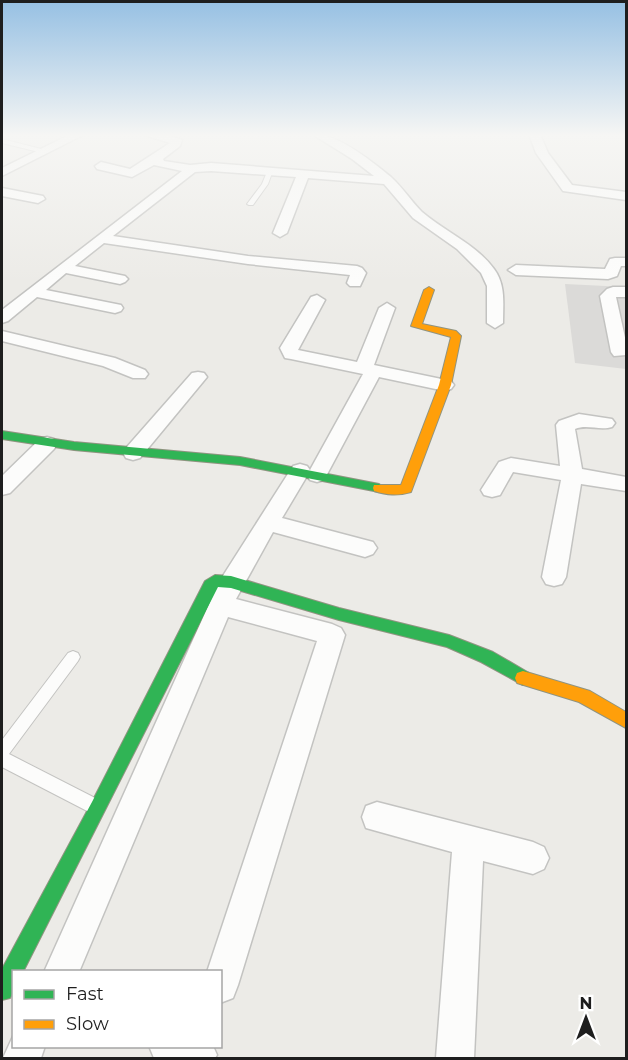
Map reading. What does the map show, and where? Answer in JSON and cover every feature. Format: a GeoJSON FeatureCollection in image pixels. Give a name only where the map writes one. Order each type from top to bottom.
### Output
{"type":"FeatureCollection","features":[{"type":"Feature","properties":{"kind":"street"},"geometry":{"type":"LineString","coordinates":[[2,318],[63,268],[174,183]]}},
{"type":"Feature","properties":{"kind":"street"},"geometry":{"type":"LineString","coordinates":[[280,233],[300,183]]}},
{"type":"Feature","properties":{"kind":"street"},"geometry":{"type":"LineString","coordinates":[[390,183],[418,215],[462,246],[488,272],[495,286],[495,322]]}},
{"type":"Feature","properties":{"kind":"street"},"geometry":{"type":"LineString","coordinates":[[565,183],[568,188],[627,196]]}},
{"type":"Feature","properties":{"kind":"street"},"geometry":{"type":"LineString","coordinates":[[2,192],[38,200]]}},
{"type":"Feature","properties":{"kind":"street"},"geometry":{"type":"LineString","coordinates":[[103,239],[248,260],[357,271],[355,282]]}},
{"type":"Feature","properties":{"kind":"street"},"geometry":{"type":"LineString","coordinates":[[516,270],[608,274],[612,273],[615,262],[627,262]]}},
{"type":"Feature","properties":{"kind":"street"},"geometry":{"type":"LineString","coordinates":[[63,268],[120,279]]}},
{"type":"Feature","properties":{"kind":"street"},"geometry":{"type":"LineString","coordinates":[[2,435],[48,444],[133,453],[195,456],[309,473],[395,491],[406,489],[445,385],[456,336],[452,333],[416,326],[429,290]]}},
{"type":"Feature","properties":{"kind":"street"},"geometry":{"type":"LineString","coordinates":[[33,292],[115,308]]}},
{"type":"Feature","properties":{"kind":"street"},"geometry":{"type":"LineString","coordinates":[[620,352],[608,296],[613,292],[627,292]]}},
{"type":"Feature","properties":{"kind":"street"},"geometry":{"type":"LineString","coordinates":[[317,300],[289,351],[291,354],[445,385]]}},
{"type":"Feature","properties":{"kind":"street"},"geometry":{"type":"LineString","coordinates":[[62,970],[226,594],[268,523],[309,473],[369,369],[387,308]]}},
{"type":"Feature","properties":{"kind":"street"},"geometry":{"type":"LineString","coordinates":[[2,336],[109,362],[139,374]]}},
{"type":"Feature","properties":{"kind":"street"},"geometry":{"type":"LineString","coordinates":[[133,453],[198,376]]}},
{"type":"Feature","properties":{"kind":"street"},"geometry":{"type":"LineString","coordinates":[[554,577],[572,475],[565,436],[566,425],[579,420],[605,423]]}},
{"type":"Feature","properties":{"kind":"street"},"geometry":{"type":"LineString","coordinates":[[2,489],[48,444]]}},
{"type":"Feature","properties":{"kind":"street"},"geometry":{"type":"LineString","coordinates":[[492,490],[506,467],[511,465],[627,484]]}},
{"type":"Feature","properties":{"kind":"street"},"geometry":{"type":"LineString","coordinates":[[268,523],[365,548]]}},
{"type":"Feature","properties":{"kind":"street"},"geometry":{"type":"LineString","coordinates":[[2,990],[12,942],[98,808],[210,585],[221,580],[226,594],[332,635],[222,979]]}},
{"type":"Feature","properties":{"kind":"street"},"geometry":{"type":"LineString","coordinates":[[226,594],[339,614],[449,641],[487,657],[521,676],[584,696],[627,721]]}},
{"type":"Feature","properties":{"kind":"street"},"geometry":{"type":"LineString","coordinates":[[377,817],[533,858]]}},
{"type":"Feature","properties":{"kind":"street"},"geometry":{"type":"LineString","coordinates":[[455,1059],[468,842]]}},
{"type":"Feature","properties":{"kind":"lane"},"geometry":{"type":"LineString","coordinates":[[251,204],[265,183]]}},
{"type":"Feature","properties":{"kind":"lane"},"geometry":{"type":"LineString","coordinates":[[2,751],[73,657]]}},
{"type":"Feature","properties":{"kind":"lane"},"geometry":{"type":"LineString","coordinates":[[2,759],[98,808]]}},
{"type":"Feature","properties":{"kind":"shaded area"},"geometry":{"type":"Polygon","coordinates":[[[565,284],[626,287],[626,369],[575,363],[565,284]]]}},
{"type":"Feature","properties":{"kind":"traffic: fast"},"geometry":{"type":"LineString","coordinates":[[2,435],[74,446],[240,461],[379,488]]}},
{"type":"Feature","properties":{"kind":"traffic: fast"},"geometry":{"type":"LineString","coordinates":[[13,970],[98,808],[210,585],[215,581],[231,582],[339,614],[449,641],[487,657],[523,678]]}},
{"type":"Feature","properties":{"kind":"traffic: fast"},"geometry":{"type":"LineString","coordinates":[[2,990],[12,971]]}},
{"type":"Feature","properties":{"kind":"traffic: slow"},"geometry":{"type":"LineString","coordinates":[[379,488],[395,491],[406,489],[445,385],[456,336],[452,333],[416,326],[429,290]]}},
{"type":"Feature","properties":{"kind":"traffic: slow"},"geometry":{"type":"LineString","coordinates":[[523,678],[584,696],[626,721]]}}]}
